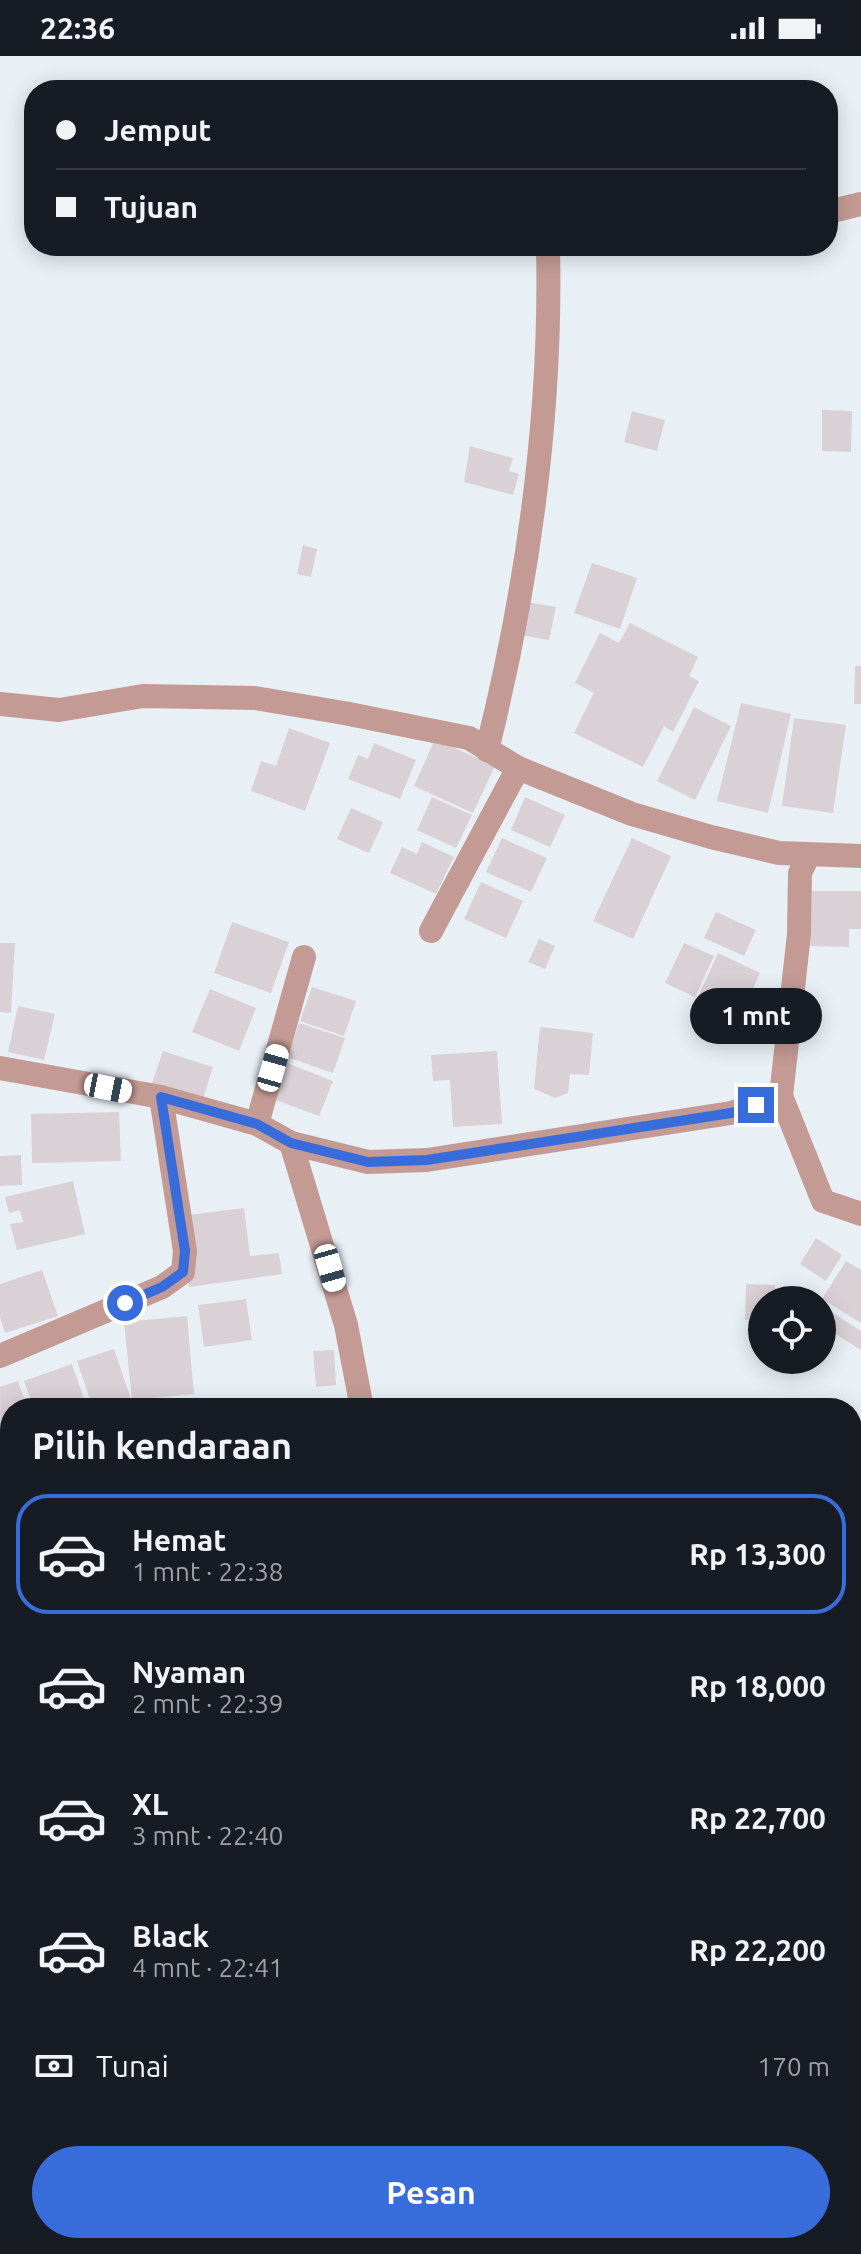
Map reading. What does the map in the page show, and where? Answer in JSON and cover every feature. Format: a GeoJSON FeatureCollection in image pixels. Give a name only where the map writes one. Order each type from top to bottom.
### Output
{"type":"FeatureCollection","features":[{"type":"Feature","properties":{"kind":"street"},"geometry":{"type":"LineString","coordinates":[[838,210],[861,204]]}},
{"type":"Feature","properties":{"kind":"street"},"geometry":{"type":"LineString","coordinates":[[487,750],[511,654],[541,448],[550,330],[548,256]]}},
{"type":"Feature","properties":{"kind":"street"},"geometry":{"type":"LineString","coordinates":[[0,704],[59,710],[143,696],[255,698],[469,738],[518,768],[632,814],[725,840],[808,856],[861,856]]}},
{"type":"Feature","properties":{"kind":"street"},"geometry":{"type":"LineString","coordinates":[[431,931],[518,768]]}},
{"type":"Feature","properties":{"kind":"street"},"geometry":{"type":"LineString","coordinates":[[808,856],[800,873],[799,934],[781,1096],[823,1201],[861,1214]]}},
{"type":"Feature","properties":{"kind":"street"},"geometry":{"type":"LineString","coordinates":[[257,1124],[304,957]]}},
{"type":"Feature","properties":{"kind":"street"},"geometry":{"type":"LineString","coordinates":[[0,1068],[161,1097],[257,1124],[291,1143],[368,1162],[427,1160],[731,1113],[781,1096]]}},
{"type":"Feature","properties":{"kind":"street"},"geometry":{"type":"LineString","coordinates":[[0,1356],[162,1287],[183,1272],[185,1251],[161,1097]]}},
{"type":"Feature","properties":{"kind":"street"},"geometry":{"type":"LineString","coordinates":[[291,1143],[346,1325],[360,1398]]}},
{"type":"Feature","properties":{"kind":"building"},"geometry":{"type":"Polygon","coordinates":[[[822,410],[852,411],[851,452],[822,451],[822,410]]]}},
{"type":"Feature","properties":{"kind":"building"},"geometry":{"type":"Polygon","coordinates":[[[632,411],[665,420],[657,451],[624,442],[632,411]]]}},
{"type":"Feature","properties":{"kind":"building"},"geometry":{"type":"Polygon","coordinates":[[[470,446],[513,458],[509,471],[519,474],[513,495],[464,482],[470,446]]]}},
{"type":"Feature","properties":{"kind":"building"},"geometry":{"type":"Polygon","coordinates":[[[303,545],[317,549],[311,577],[297,574],[303,545]]]}},
{"type":"Feature","properties":{"kind":"building"},"geometry":{"type":"Polygon","coordinates":[[[592,563],[637,578],[620,629],[574,613],[592,563]]]}},
{"type":"Feature","properties":{"kind":"building"},"geometry":{"type":"Polygon","coordinates":[[[527,602],[556,607],[549,640],[521,635],[527,602]]]}},
{"type":"Feature","properties":{"kind":"building"},"geometry":{"type":"Polygon","coordinates":[[[630,623],[698,657],[689,676],[699,681],[673,732],[664,726],[643,767],[574,733],[594,693],[575,683],[600,633],[619,643],[630,623]]]}},
{"type":"Feature","properties":{"kind":"building"},"geometry":{"type":"Polygon","coordinates":[[[855,666],[861,666],[861,704],[854,704],[855,666]]]}},
{"type":"Feature","properties":{"kind":"building"},"geometry":{"type":"Polygon","coordinates":[[[741,703],[791,714],[768,813],[717,801],[741,703]]]}},
{"type":"Feature","properties":{"kind":"building"},"geometry":{"type":"Polygon","coordinates":[[[694,707],[731,726],[695,800],[657,781],[694,707]]]}},
{"type":"Feature","properties":{"kind":"building"},"geometry":{"type":"Polygon","coordinates":[[[794,718],[846,725],[833,813],[782,806],[794,718]]]}},
{"type":"Feature","properties":{"kind":"building"},"geometry":{"type":"Polygon","coordinates":[[[289,728],[330,743],[305,811],[251,791],[261,761],[276,766],[289,728]]]}},
{"type":"Feature","properties":{"kind":"building"},"geometry":{"type":"Polygon","coordinates":[[[435,739],[495,766],[473,813],[414,786],[435,739]]]}},
{"type":"Feature","properties":{"kind":"building"},"geometry":{"type":"Polygon","coordinates":[[[374,743],[416,760],[400,799],[348,779],[358,755],[368,759],[374,743]]]}},
{"type":"Feature","properties":{"kind":"building"},"geometry":{"type":"Polygon","coordinates":[[[432,797],[472,815],[456,848],[417,830],[432,797]]]}},
{"type":"Feature","properties":{"kind":"building"},"geometry":{"type":"Polygon","coordinates":[[[525,797],[565,815],[550,847],[511,830],[525,797]]]}},
{"type":"Feature","properties":{"kind":"building"},"geometry":{"type":"Polygon","coordinates":[[[351,808],[383,822],[369,853],[337,839],[351,808]]]}},
{"type":"Feature","properties":{"kind":"building"},"geometry":{"type":"Polygon","coordinates":[[[502,838],[547,858],[531,892],[486,872],[502,838]]]}},
{"type":"Feature","properties":{"kind":"building"},"geometry":{"type":"Polygon","coordinates":[[[632,838],[671,856],[633,939],[593,921],[632,838]]]}},
{"type":"Feature","properties":{"kind":"building"},"geometry":{"type":"Polygon","coordinates":[[[422,842],[454,857],[436,894],[390,873],[402,847],[417,854],[422,842]]]}},
{"type":"Feature","properties":{"kind":"building"},"geometry":{"type":"Polygon","coordinates":[[[481,882],[523,901],[506,938],[464,919],[481,882]]]}},
{"type":"Feature","properties":{"kind":"building"},"geometry":{"type":"Polygon","coordinates":[[[812,891],[861,891],[861,929],[849,929],[849,947],[810,946],[812,891]]]}},
{"type":"Feature","properties":{"kind":"building"},"geometry":{"type":"Polygon","coordinates":[[[716,912],[756,930],[744,956],[704,938],[716,912]]]}},
{"type":"Feature","properties":{"kind":"building"},"geometry":{"type":"Polygon","coordinates":[[[232,922],[289,942],[271,993],[214,973],[232,922]]]}},
{"type":"Feature","properties":{"kind":"building"},"geometry":{"type":"Polygon","coordinates":[[[539,939],[555,946],[545,969],[528,962],[539,939]]]}},
{"type":"Feature","properties":{"kind":"building"},"geometry":{"type":"Polygon","coordinates":[[[0,943],[15,943],[11,1013],[0,1012],[0,943]]]}},
{"type":"Feature","properties":{"kind":"building"},"geometry":{"type":"Polygon","coordinates":[[[684,943],[714,956],[695,997],[665,983],[684,943]]]}},
{"type":"Feature","properties":{"kind":"building"},"geometry":{"type":"Polygon","coordinates":[[[718,953],[760,973],[739,1019],[697,999],[718,953]]]}},
{"type":"Feature","properties":{"kind":"building"},"geometry":{"type":"Polygon","coordinates":[[[312,987],[356,1001],[344,1036],[300,1021],[312,987]]]}},
{"type":"Feature","properties":{"kind":"building"},"geometry":{"type":"Polygon","coordinates":[[[210,989],[256,1008],[239,1051],[192,1032],[210,989]]]}},
{"type":"Feature","properties":{"kind":"building"},"geometry":{"type":"Polygon","coordinates":[[[18,1006],[55,1014],[44,1060],[8,1052],[18,1006]]]}},
{"type":"Feature","properties":{"kind":"building"},"geometry":{"type":"Polygon","coordinates":[[[299,1023],[345,1038],[333,1073],[287,1057],[299,1023]]]}},
{"type":"Feature","properties":{"kind":"building"},"geometry":{"type":"Polygon","coordinates":[[[540,1027],[593,1033],[589,1075],[570,1074],[568,1093],[555,1098],[534,1089],[540,1027]]]}},
{"type":"Feature","properties":{"kind":"building"},"geometry":{"type":"Polygon","coordinates":[[[163,1051],[213,1067],[201,1105],[150,1089],[163,1051]]]}},
{"type":"Feature","properties":{"kind":"building"},"geometry":{"type":"Polygon","coordinates":[[[497,1051],[502,1124],[453,1127],[450,1080],[433,1081],[431,1055],[497,1051]]]}},
{"type":"Feature","properties":{"kind":"building"},"geometry":{"type":"Polygon","coordinates":[[[287,1063],[333,1081],[319,1116],[273,1099],[287,1063]]]}},
{"type":"Feature","properties":{"kind":"building"},"geometry":{"type":"Polygon","coordinates":[[[119,1112],[121,1161],[32,1163],[31,1114],[119,1112]]]}},
{"type":"Feature","properties":{"kind":"building"},"geometry":{"type":"Polygon","coordinates":[[[21,1155],[22,1185],[0,1186],[0,1156],[21,1155]]]}},
{"type":"Feature","properties":{"kind":"building"},"geometry":{"type":"Polygon","coordinates":[[[73,1181],[85,1234],[17,1250],[10,1224],[23,1222],[20,1210],[9,1213],[5,1197],[73,1181]]]}},
{"type":"Feature","properties":{"kind":"building"},"geometry":{"type":"Polygon","coordinates":[[[244,1208],[250,1256],[279,1253],[282,1274],[189,1287],[180,1216],[244,1208]]]}},
{"type":"Feature","properties":{"kind":"building"},"geometry":{"type":"Polygon","coordinates":[[[816,1238],[842,1255],[826,1281],[800,1264],[816,1238]]]}},
{"type":"Feature","properties":{"kind":"building"},"geometry":{"type":"Polygon","coordinates":[[[846,1261],[861,1270],[861,1323],[836,1308],[836,1286],[830,1286],[846,1261]]]}},
{"type":"Feature","properties":{"kind":"building"},"geometry":{"type":"Polygon","coordinates":[[[42,1270],[58,1316],[5,1333],[0,1317],[0,1284],[42,1270]]]}},
{"type":"Feature","properties":{"kind":"building"},"geometry":{"type":"Polygon","coordinates":[[[746,1284],[775,1285],[748,1286],[748,1320],[745,1320],[746,1284]]]}},
{"type":"Feature","properties":{"kind":"building"},"geometry":{"type":"Polygon","coordinates":[[[246,1299],[252,1340],[204,1347],[198,1305],[246,1299]]]}},
{"type":"Feature","properties":{"kind":"building"},"geometry":{"type":"Polygon","coordinates":[[[836,1315],[861,1331],[861,1350],[836,1334],[836,1315]]]}},
{"type":"Feature","properties":{"kind":"building"},"geometry":{"type":"Polygon","coordinates":[[[187,1316],[194,1394],[132,1398],[124,1322],[187,1316]]]}},
{"type":"Feature","properties":{"kind":"building"},"geometry":{"type":"Polygon","coordinates":[[[114,1349],[131,1398],[90,1398],[77,1361],[114,1349]]]}},
{"type":"Feature","properties":{"kind":"building"},"geometry":{"type":"Polygon","coordinates":[[[334,1350],[336,1385],[316,1387],[313,1351],[334,1350]]]}},
{"type":"Feature","properties":{"kind":"building"},"geometry":{"type":"Polygon","coordinates":[[[72,1364],[84,1398],[30,1398],[24,1381],[72,1364]]]}},
{"type":"Feature","properties":{"kind":"building"},"geometry":{"type":"Polygon","coordinates":[[[18,1381],[24,1398],[0,1398],[0,1387],[18,1381]]]}},
{"type":"Feature","properties":{"kind":"route"},"geometry":{"type":"LineString","coordinates":[[125,1303],[162,1287],[183,1272],[185,1251],[161,1097],[257,1124],[291,1143],[368,1162],[427,1160],[731,1113],[756,1105]]}}]}
